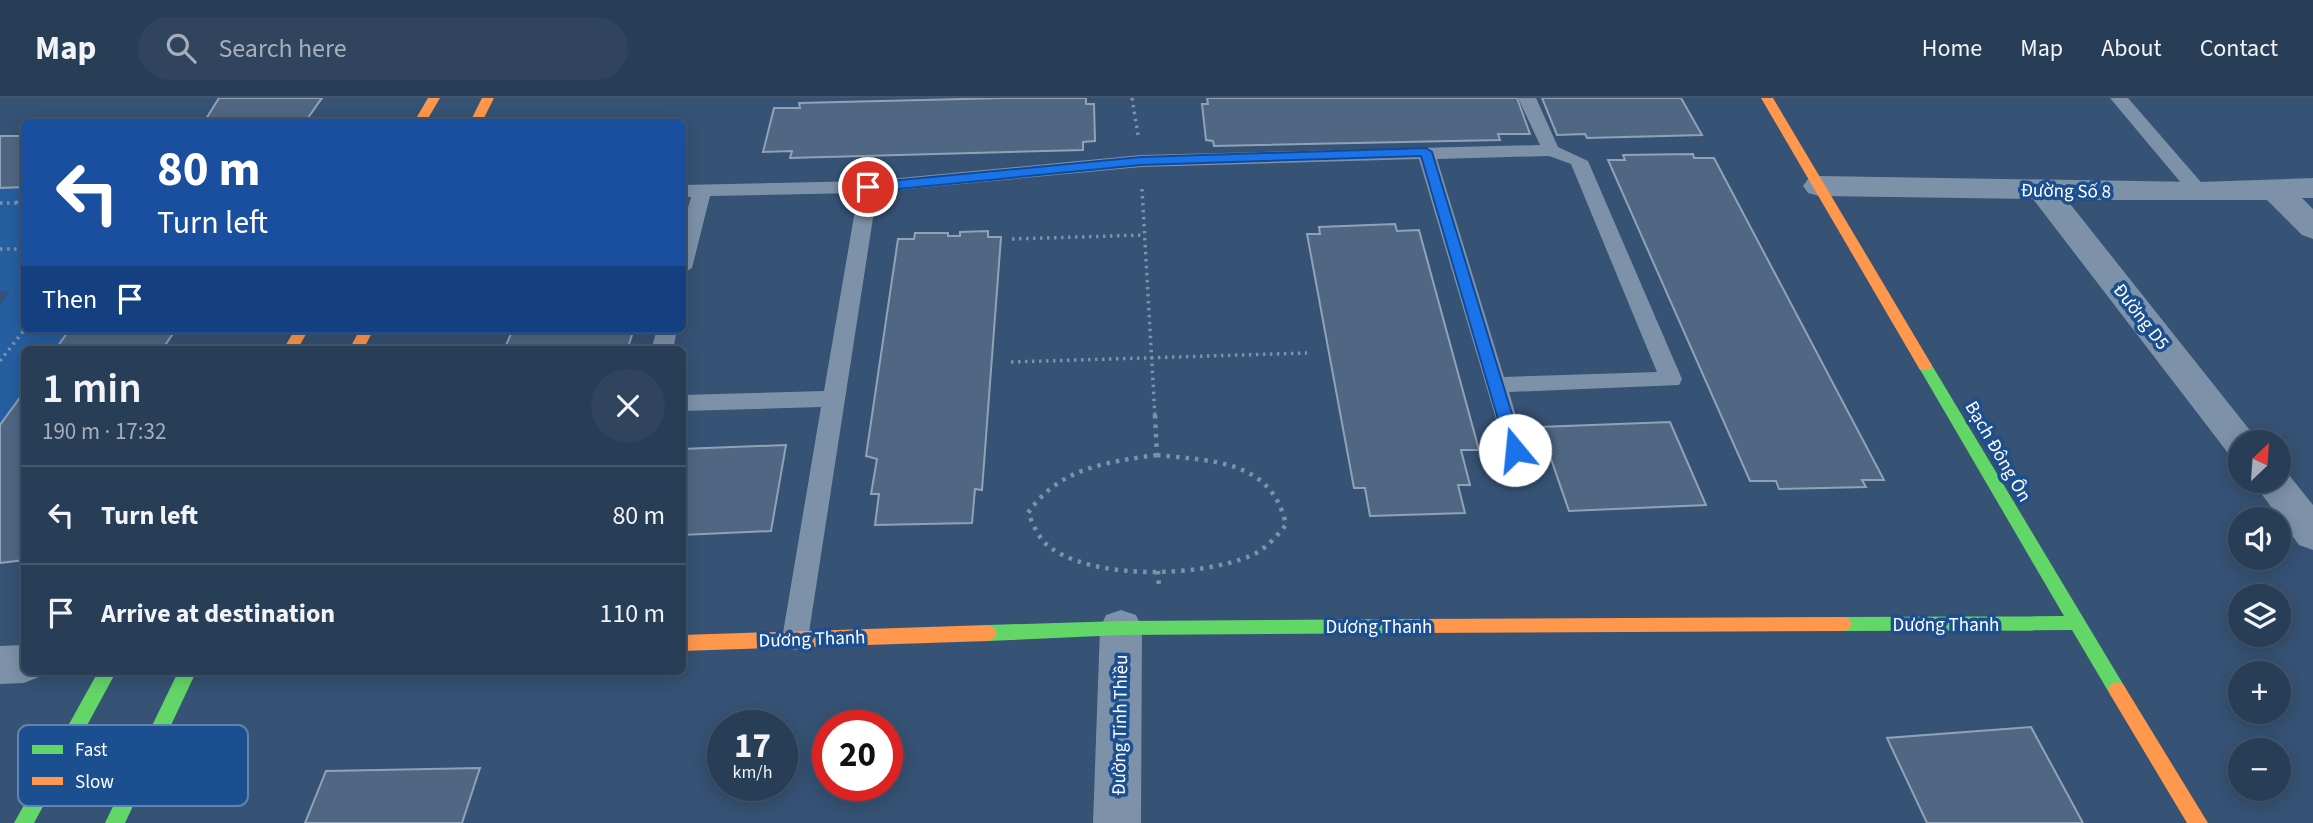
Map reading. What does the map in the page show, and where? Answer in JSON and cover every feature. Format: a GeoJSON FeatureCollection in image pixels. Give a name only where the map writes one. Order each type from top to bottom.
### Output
{"type":"FeatureCollection","features":[{"type":"Feature","properties":{"kind":"street"},"geometry":{"type":"LineString","coordinates":[[422,119],[434,98]]}},
{"type":"Feature","properties":{"kind":"street"},"geometry":{"type":"LineString","coordinates":[[478,119],[488,98]]}},
{"type":"Feature","properties":{"kind":"street","name":"Bạch Đông Ôn"},"geometry":{"type":"LineString","coordinates":[[1767,98],[2076,623],[2198,823]]}},
{"type":"Feature","properties":{"kind":"street","name":"Đường Số 8"},"geometry":{"type":"LineString","coordinates":[[1819,186],[2199,192],[2313,188]]}},
{"type":"Feature","properties":{"kind":"street"},"geometry":{"type":"LineString","coordinates":[[2275,189],[2313,228]]}},
{"type":"Feature","properties":{"kind":"street","name":"Đường D5"},"geometry":{"type":"LineString","coordinates":[[2042,190],[2231,430]]}},
{"type":"Feature","properties":{"kind":"street"},"geometry":{"type":"LineString","coordinates":[[2281,494],[2313,534]]}},
{"type":"Feature","properties":{"kind":"street","name":"Dương Thanh"},"geometry":{"type":"LineString","coordinates":[[686,643],[1121,628],[2076,623]]}},
{"type":"Feature","properties":{"kind":"street","name":"Đường Tinh Thiều"},"geometry":{"type":"LineString","coordinates":[[1117,823],[1121,628]]}},
{"type":"Feature","properties":{"kind":"street"},"geometry":{"type":"LineString","coordinates":[[0,665],[21,664]]}},
{"type":"Feature","properties":{"kind":"street"},"geometry":{"type":"LineString","coordinates":[[78,725],[105,675]]}},
{"type":"Feature","properties":{"kind":"street"},"geometry":{"type":"LineString","coordinates":[[162,725],[186,675]]}},
{"type":"Feature","properties":{"kind":"street"},"geometry":{"type":"LineString","coordinates":[[24,823],[33,806]]}},
{"type":"Feature","properties":{"kind":"street"},"geometry":{"type":"LineString","coordinates":[[115,823],[123,806]]}},
{"type":"Feature","properties":{"kind":"lane"},"geometry":{"type":"LineString","coordinates":[[1527,98],[1551,150]]}},
{"type":"Feature","properties":{"kind":"lane"},"geometry":{"type":"LineString","coordinates":[[2119,98],[2199,192]]}},
{"type":"Feature","properties":{"kind":"lane"},"geometry":{"type":"LineString","coordinates":[[686,237],[692,191],[868,187],[1141,161],[1551,150],[1579,161],[1671,379],[1495,385]]}},
{"type":"Feature","properties":{"kind":"lane"},"geometry":{"type":"LineString","coordinates":[[1426,152],[1515,450]]}},
{"type":"Feature","properties":{"kind":"lane"},"geometry":{"type":"LineString","coordinates":[[795,639],[868,187]]}},
{"type":"Feature","properties":{"kind":"lane"},"geometry":{"type":"LineString","coordinates":[[686,403],[834,399]]}},
{"type":"Feature","properties":{"kind":"path"},"geometry":{"type":"LineString","coordinates":[[1132,98],[1141,161],[1157,455]]}},
{"type":"Feature","properties":{"kind":"path"},"geometry":{"type":"LineString","coordinates":[[16,203],[21,197]]}},
{"type":"Feature","properties":{"kind":"path"},"geometry":{"type":"LineString","coordinates":[[0,203],[21,203]]}},
{"type":"Feature","properties":{"kind":"path"},"geometry":{"type":"LineString","coordinates":[[1012,239],[1145,235]]}},
{"type":"Feature","properties":{"kind":"path"},"geometry":{"type":"LineString","coordinates":[[0,249],[21,249]]}},
{"type":"Feature","properties":{"kind":"path"},"geometry":{"type":"LineString","coordinates":[[0,361],[21,333]]}},
{"type":"Feature","properties":{"kind":"path"},"geometry":{"type":"LineString","coordinates":[[1011,362],[1307,353]]}},
{"type":"Feature","properties":{"kind":"path"},"geometry":{"type":"LineString","coordinates":[[1157,455],[1227,463],[1268,482],[1285,506],[1286,525],[1269,545],[1248,557],[1200,568],[1147,572],[1083,563],[1048,546],[1036,531],[1028,513],[1037,495],[1050,485],[1093,465],[1157,455]]}},
{"type":"Feature","properties":{"kind":"shaded area"},"geometry":{"type":"Polygon","coordinates":[[[21,187],[21,333],[67,333],[58,346],[21,346],[21,396],[0,425],[0,304],[10,291],[0,291],[0,188],[21,187]]]}},
{"type":"Feature","properties":{"kind":"building"},"geometry":{"type":"Polygon","coordinates":[[[219,98],[322,98],[307,119],[206,119],[219,98]]]}},
{"type":"Feature","properties":{"kind":"building"},"geometry":{"type":"Polygon","coordinates":[[[1086,98],[1086,104],[1094,104],[1095,141],[1083,142],[1083,150],[790,158],[792,151],[763,152],[774,108],[800,108],[799,103],[1086,98]]]}},
{"type":"Feature","properties":{"kind":"building"},"geometry":{"type":"Polygon","coordinates":[[[1207,98],[1517,98],[1530,134],[1498,134],[1500,140],[1214,146],[1213,141],[1206,140],[1202,104],[1208,104],[1207,98]]]}},
{"type":"Feature","properties":{"kind":"building"},"geometry":{"type":"Polygon","coordinates":[[[1542,98],[1681,98],[1702,135],[1587,138],[1585,134],[1557,135],[1542,98]]]}},
{"type":"Feature","properties":{"kind":"building"},"geometry":{"type":"Polygon","coordinates":[[[0,136],[21,136],[21,187],[0,188],[0,136]]]}},
{"type":"Feature","properties":{"kind":"building"},"geometry":{"type":"Polygon","coordinates":[[[1693,154],[1694,158],[1714,158],[1884,480],[1862,480],[1866,487],[1779,489],[1776,481],[1750,481],[1608,160],[1625,160],[1623,155],[1693,154]]]}},
{"type":"Feature","properties":{"kind":"building"},"geometry":{"type":"Polygon","coordinates":[[[1395,224],[1397,231],[1419,230],[1479,450],[1461,450],[1470,485],[1458,485],[1465,513],[1370,516],[1365,488],[1354,488],[1307,234],[1320,234],[1319,227],[1395,224]]]}},
{"type":"Feature","properties":{"kind":"building"},"geometry":{"type":"Polygon","coordinates":[[[988,231],[988,237],[1001,237],[982,490],[975,489],[972,523],[875,525],[879,494],[871,494],[877,459],[866,456],[898,239],[914,239],[915,233],[948,233],[948,236],[960,236],[960,232],[988,231]]]}},
{"type":"Feature","properties":{"kind":"building"},"geometry":{"type":"Polygon","coordinates":[[[67,333],[173,333],[165,346],[58,346],[67,333]]]}},
{"type":"Feature","properties":{"kind":"building"},"geometry":{"type":"Polygon","coordinates":[[[511,333],[633,333],[628,346],[506,346],[511,333]]]}},
{"type":"Feature","properties":{"kind":"building"},"geometry":{"type":"Polygon","coordinates":[[[21,396],[21,560],[0,563],[0,425],[21,396]]]}},
{"type":"Feature","properties":{"kind":"building"},"geometry":{"type":"Polygon","coordinates":[[[1670,422],[1706,505],[1569,511],[1540,427],[1670,422]]]}},
{"type":"Feature","properties":{"kind":"building"},"geometry":{"type":"Polygon","coordinates":[[[786,445],[771,531],[686,535],[686,449],[786,445]]]}},
{"type":"Feature","properties":{"kind":"building"},"geometry":{"type":"Polygon","coordinates":[[[2031,727],[2083,823],[1927,823],[1887,738],[2031,727]]]}},
{"type":"Feature","properties":{"kind":"building"},"geometry":{"type":"Polygon","coordinates":[[[480,768],[462,823],[305,823],[326,771],[480,768]]]}},
{"type":"Feature","properties":{"kind":"traffic: fast"},"geometry":{"type":"LineString","coordinates":[[1925,366],[2117,690]]}},
{"type":"Feature","properties":{"kind":"traffic: fast"},"geometry":{"type":"LineString","coordinates":[[1843,624],[2076,623]]}},
{"type":"Feature","properties":{"kind":"traffic: fast"},"geometry":{"type":"LineString","coordinates":[[988,633],[1121,628],[1410,626]]}},
{"type":"Feature","properties":{"kind":"traffic: fast"},"geometry":{"type":"LineString","coordinates":[[78,725],[105,675]]}},
{"type":"Feature","properties":{"kind":"traffic: fast"},"geometry":{"type":"LineString","coordinates":[[162,725],[186,675]]}},
{"type":"Feature","properties":{"kind":"traffic: fast"},"geometry":{"type":"LineString","coordinates":[[24,823],[33,806]]}},
{"type":"Feature","properties":{"kind":"traffic: fast"},"geometry":{"type":"LineString","coordinates":[[115,823],[123,806]]}},
{"type":"Feature","properties":{"kind":"traffic: slow"},"geometry":{"type":"LineString","coordinates":[[422,119],[434,98]]}},
{"type":"Feature","properties":{"kind":"traffic: slow"},"geometry":{"type":"LineString","coordinates":[[478,119],[488,98]]}},
{"type":"Feature","properties":{"kind":"traffic: slow"},"geometry":{"type":"LineString","coordinates":[[1767,98],[1925,366]]}},
{"type":"Feature","properties":{"kind":"traffic: slow"},"geometry":{"type":"LineString","coordinates":[[292,346],[300,333]]}},
{"type":"Feature","properties":{"kind":"traffic: slow"},"geometry":{"type":"LineString","coordinates":[[358,346],[365,333]]}},
{"type":"Feature","properties":{"kind":"traffic: slow"},"geometry":{"type":"LineString","coordinates":[[1410,626],[1843,624]]}},
{"type":"Feature","properties":{"kind":"traffic: slow"},"geometry":{"type":"LineString","coordinates":[[686,643],[988,633]]}},
{"type":"Feature","properties":{"kind":"traffic: slow"},"geometry":{"type":"LineString","coordinates":[[2117,690],[2198,823]]}},
{"type":"Feature","properties":{"kind":"route"},"geometry":{"type":"LineString","coordinates":[[868,187],[1141,161],[1426,152],[1515,450]]}}]}
